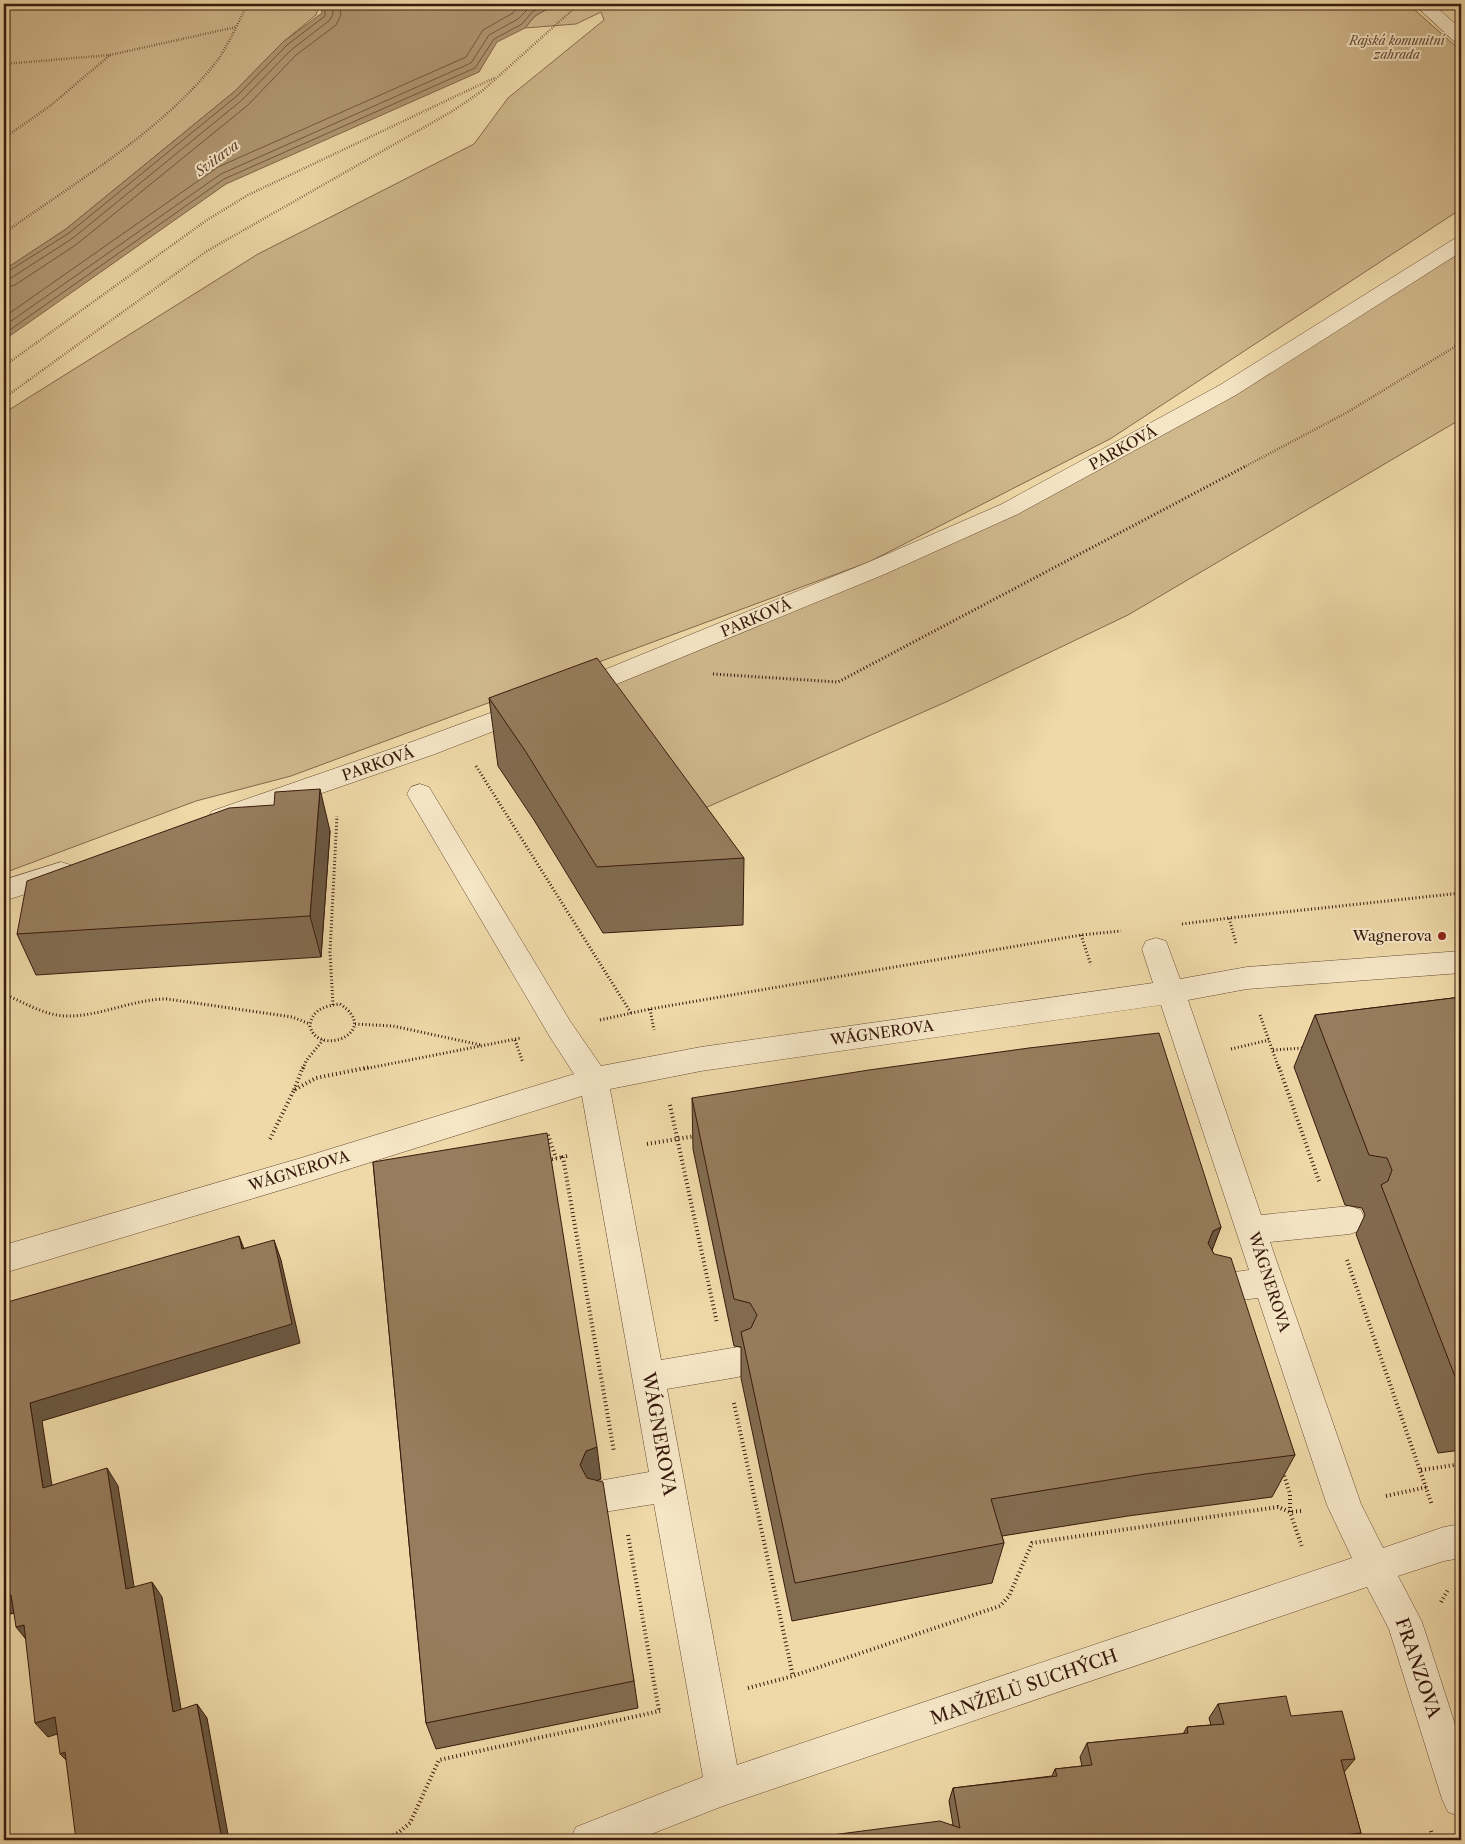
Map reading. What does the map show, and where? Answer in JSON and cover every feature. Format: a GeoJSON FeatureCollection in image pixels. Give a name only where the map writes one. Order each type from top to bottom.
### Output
{"type":"FeatureCollection","features":[{"type":"Feature","properties":{"kind":"street"},"geometry":{"type":"LineString","coordinates":[[1424,4],[1461,38]]}},
{"type":"Feature","properties":{"kind":"street","name":"PARKOVÁ"},"geometry":{"type":"LineString","coordinates":[[204,824],[426,748],[633,669],[877,568],[1010,508],[1228,390],[1461,242]]}},
{"type":"Feature","properties":{"kind":"street"},"geometry":{"type":"LineString","coordinates":[[420,794],[560,1029],[594,1080]]}},
{"type":"Feature","properties":{"kind":"street"},"geometry":{"type":"LineString","coordinates":[[4,892],[83,865]]}},
{"type":"Feature","properties":{"kind":"street"},"geometry":{"type":"LineString","coordinates":[[1156,949],[1171,992]]}},
{"type":"Feature","properties":{"kind":"street","name":"WÁGNEROVA"},"geometry":{"type":"LineString","coordinates":[[4,1258],[301,1171],[594,1080],[700,1059],[1171,992],[1247,978],[1461,962]]}},
{"type":"Feature","properties":{"kind":"street","name":"WÁGNEROVA"},"geometry":{"type":"LineString","coordinates":[[1171,992],[1344,1505],[1375,1569]]}},
{"type":"Feature","properties":{"kind":"street","name":"WÁGNEROVA"},"geometry":{"type":"LineString","coordinates":[[594,1080],[723,1788]]}},
{"type":"Feature","properties":{"kind":"street"},"geometry":{"type":"LineString","coordinates":[[1252,1230],[1342,1221]]}},
{"type":"Feature","properties":{"kind":"street"},"geometry":{"type":"LineString","coordinates":[[1207,1290],[1269,1282]]}},
{"type":"Feature","properties":{"kind":"street"},"geometry":{"type":"LineString","coordinates":[[648,1377],[732,1363]]}},
{"type":"Feature","properties":{"kind":"street"},"geometry":{"type":"LineString","coordinates":[[612,1495],[668,1485]]}},
{"type":"Feature","properties":{"kind":"street","name":"MANŽELŮ SUCHÝCH"},"geometry":{"type":"LineString","coordinates":[[589,1840],[723,1788],[1453,1543]]}},
{"type":"Feature","properties":{"kind":"street","name":"FRANZOVA"},"geometry":{"type":"LineString","coordinates":[[1375,1569],[1404,1622],[1461,1800]]}},
{"type":"Feature","properties":{"kind":"path"},"geometry":{"type":"LineString","coordinates":[[4,233],[164,116],[197,84],[218,58],[248,4]]}},
{"type":"Feature","properties":{"kind":"path"},"geometry":{"type":"LineString","coordinates":[[4,398],[207,251],[451,112],[499,76],[579,4]]}},
{"type":"Feature","properties":{"kind":"path"},"geometry":{"type":"LineString","coordinates":[[4,64],[110,55],[236,27]]}},
{"type":"Feature","properties":{"kind":"path"},"geometry":{"type":"LineString","coordinates":[[4,138],[50,106],[110,55]]}},
{"type":"Feature","properties":{"kind":"path"},"geometry":{"type":"LineString","coordinates":[[4,366],[207,220],[248,195],[322,158],[499,76]]}},
{"type":"Feature","properties":{"kind":"path"},"geometry":{"type":"LineString","coordinates":[[711,674],[838,682],[1346,413],[1461,344]]}},
{"type":"Feature","properties":{"kind":"path"},"geometry":{"type":"LineString","coordinates":[[470,757],[631,1013]]}},
{"type":"Feature","properties":{"kind":"path"},"geometry":{"type":"LineString","coordinates":[[333,1005],[330,952],[339,777]]}},
{"type":"Feature","properties":{"kind":"path"},"geometry":{"type":"LineString","coordinates":[[1180,924],[1419,896],[1461,893]]}},
{"type":"Feature","properties":{"kind":"path"},"geometry":{"type":"LineString","coordinates":[[1229,918],[1272,1050],[1342,1221],[1426,1487],[1453,1543]]}},
{"type":"Feature","properties":{"kind":"path"},"geometry":{"type":"LineString","coordinates":[[294,1090],[316,1078],[484,1045],[631,1013],[1081,935],[1130,930]]}},
{"type":"Feature","properties":{"kind":"path"},"geometry":{"type":"LineString","coordinates":[[5,995],[40,1010],[64,1016],[85,1014],[148,999],[167,999],[292,1017],[310,1024]]}},
{"type":"Feature","properties":{"kind":"path"},"geometry":{"type":"LineString","coordinates":[[340,1004],[353,1012],[355,1024],[351,1032],[343,1038],[323,1040],[311,1031],[310,1024],[314,1015],[322,1008],[333,1005],[340,1004]]}},
{"type":"Feature","properties":{"kind":"path"},"geometry":{"type":"LineString","coordinates":[[355,1024],[393,1026],[484,1045]]}},
{"type":"Feature","properties":{"kind":"path"},"geometry":{"type":"LineString","coordinates":[[246,1187],[294,1090],[306,1061],[323,1040]]}},
{"type":"Feature","properties":{"kind":"path"},"geometry":{"type":"LineString","coordinates":[[1194,1056],[1270,1040]]}},
{"type":"Feature","properties":{"kind":"path"},"geometry":{"type":"LineString","coordinates":[[1272,1050],[1312,1047]]}},
{"type":"Feature","properties":{"kind":"path"},"geometry":{"type":"LineString","coordinates":[[659,1711],[612,1495],[563,1156],[698,1136]]}},
{"type":"Feature","properties":{"kind":"path"},"geometry":{"type":"LineString","coordinates":[[679,1139],[732,1363],[793,1676]]}},
{"type":"Feature","properties":{"kind":"path"},"geometry":{"type":"LineString","coordinates":[[1421,1470],[1461,1464]]}},
{"type":"Feature","properties":{"kind":"path"},"geometry":{"type":"LineString","coordinates":[[382,1840],[398,1833],[410,1823],[439,1760],[659,1711],[793,1676],[1000,1606],[1009,1596],[1032,1543],[1278,1507],[1290,1512],[1344,1505],[1426,1487]]}},
{"type":"Feature","properties":{"kind":"path"},"geometry":{"type":"LineString","coordinates":[[1428,1821],[1433,1840]]}},
{"type":"Feature","properties":{"kind":"green space"},"geometry":{"type":"Polygon","coordinates":[[[4,4],[320,4],[316,15],[283,42],[235,91],[66,229],[4,270],[4,4]]]}},
{"type":"Feature","properties":{"kind":"green space","name":"Rajská komunitní zahrada"},"geometry":{"type":"Polygon","coordinates":[[[556,4],[1408,4],[1461,51],[1461,209],[1110,439],[869,562],[291,776],[196,801],[4,873],[4,413],[258,254],[474,144],[508,98],[604,20],[601,12],[576,24],[525,28],[535,16],[556,4]]]}},
{"type":"Feature","properties":{"kind":"green space"},"geometry":{"type":"Polygon","coordinates":[[[1461,252],[1461,419],[1128,615],[946,702],[696,812],[606,687],[1018,513],[1237,391],[1461,252]]]}},
{"type":"Feature","properties":{"kind":"water","name":"Svitava"},"geometry":{"type":"Polygon","coordinates":[[[320,4],[556,4],[535,16],[525,28],[497,42],[479,72],[226,184],[4,340],[4,270],[66,229],[235,91],[283,42],[322,13],[320,4]]]}},
{"type":"Feature","properties":{"kind":"building"},"geometry":{"type":"Polygon","coordinates":[[[597,658],[744,858],[597,867],[526,752],[489,698],[597,658]]]}},
{"type":"Feature","properties":{"kind":"building"},"geometry":{"type":"Polygon","coordinates":[[[320,789],[310,916],[17,934],[27,881],[229,808],[274,805],[275,792],[320,789]]]}},
{"type":"Feature","properties":{"kind":"building"},"geometry":{"type":"Polygon","coordinates":[[[1461,997],[1461,1392],[1381,1185],[1388,1181],[1392,1170],[1387,1158],[1369,1155],[1315,1015],[1461,997]]]}},
{"type":"Feature","properties":{"kind":"building"},"geometry":{"type":"Polygon","coordinates":[[[1159,1033],[1221,1227],[1213,1231],[1208,1243],[1214,1254],[1231,1258],[1295,1455],[1145,1474],[991,1499],[1004,1543],[795,1583],[741,1332],[751,1328],[757,1315],[750,1303],[734,1299],[692,1098],[869,1070],[1029,1048],[1159,1033]]]}},
{"type":"Feature","properties":{"kind":"building"},"geometry":{"type":"Polygon","coordinates":[[[547,1133],[597,1447],[586,1451],[580,1465],[587,1478],[603,1482],[634,1681],[426,1723],[373,1162],[547,1133]]]}},
{"type":"Feature","properties":{"kind":"building"},"geometry":{"type":"Polygon","coordinates":[[[239,1236],[242,1249],[274,1240],[292,1324],[30,1403],[43,1488],[107,1468],[126,1589],[152,1582],[173,1712],[197,1704],[222,1840],[76,1840],[65,1752],[60,1754],[55,1717],[35,1723],[24,1625],[16,1627],[11,1595],[4,1597],[4,1303],[239,1236]]]}},
{"type":"Feature","properties":{"kind":"building"},"geometry":{"type":"Polygon","coordinates":[[[1286,1696],[1291,1716],[1342,1711],[1355,1759],[1341,1760],[1361,1833],[1301,1840],[817,1840],[816,1837],[940,1821],[960,1828],[953,1788],[1057,1776],[1055,1769],[1092,1765],[1087,1743],[1188,1733],[1187,1727],[1224,1724],[1218,1704],[1286,1696]]]}},
{"type":"Feature","properties":{"kind":"place","name":"Wagnerova"},"geometry":{"type":"Point","coordinates":[1442,936]}}]}
